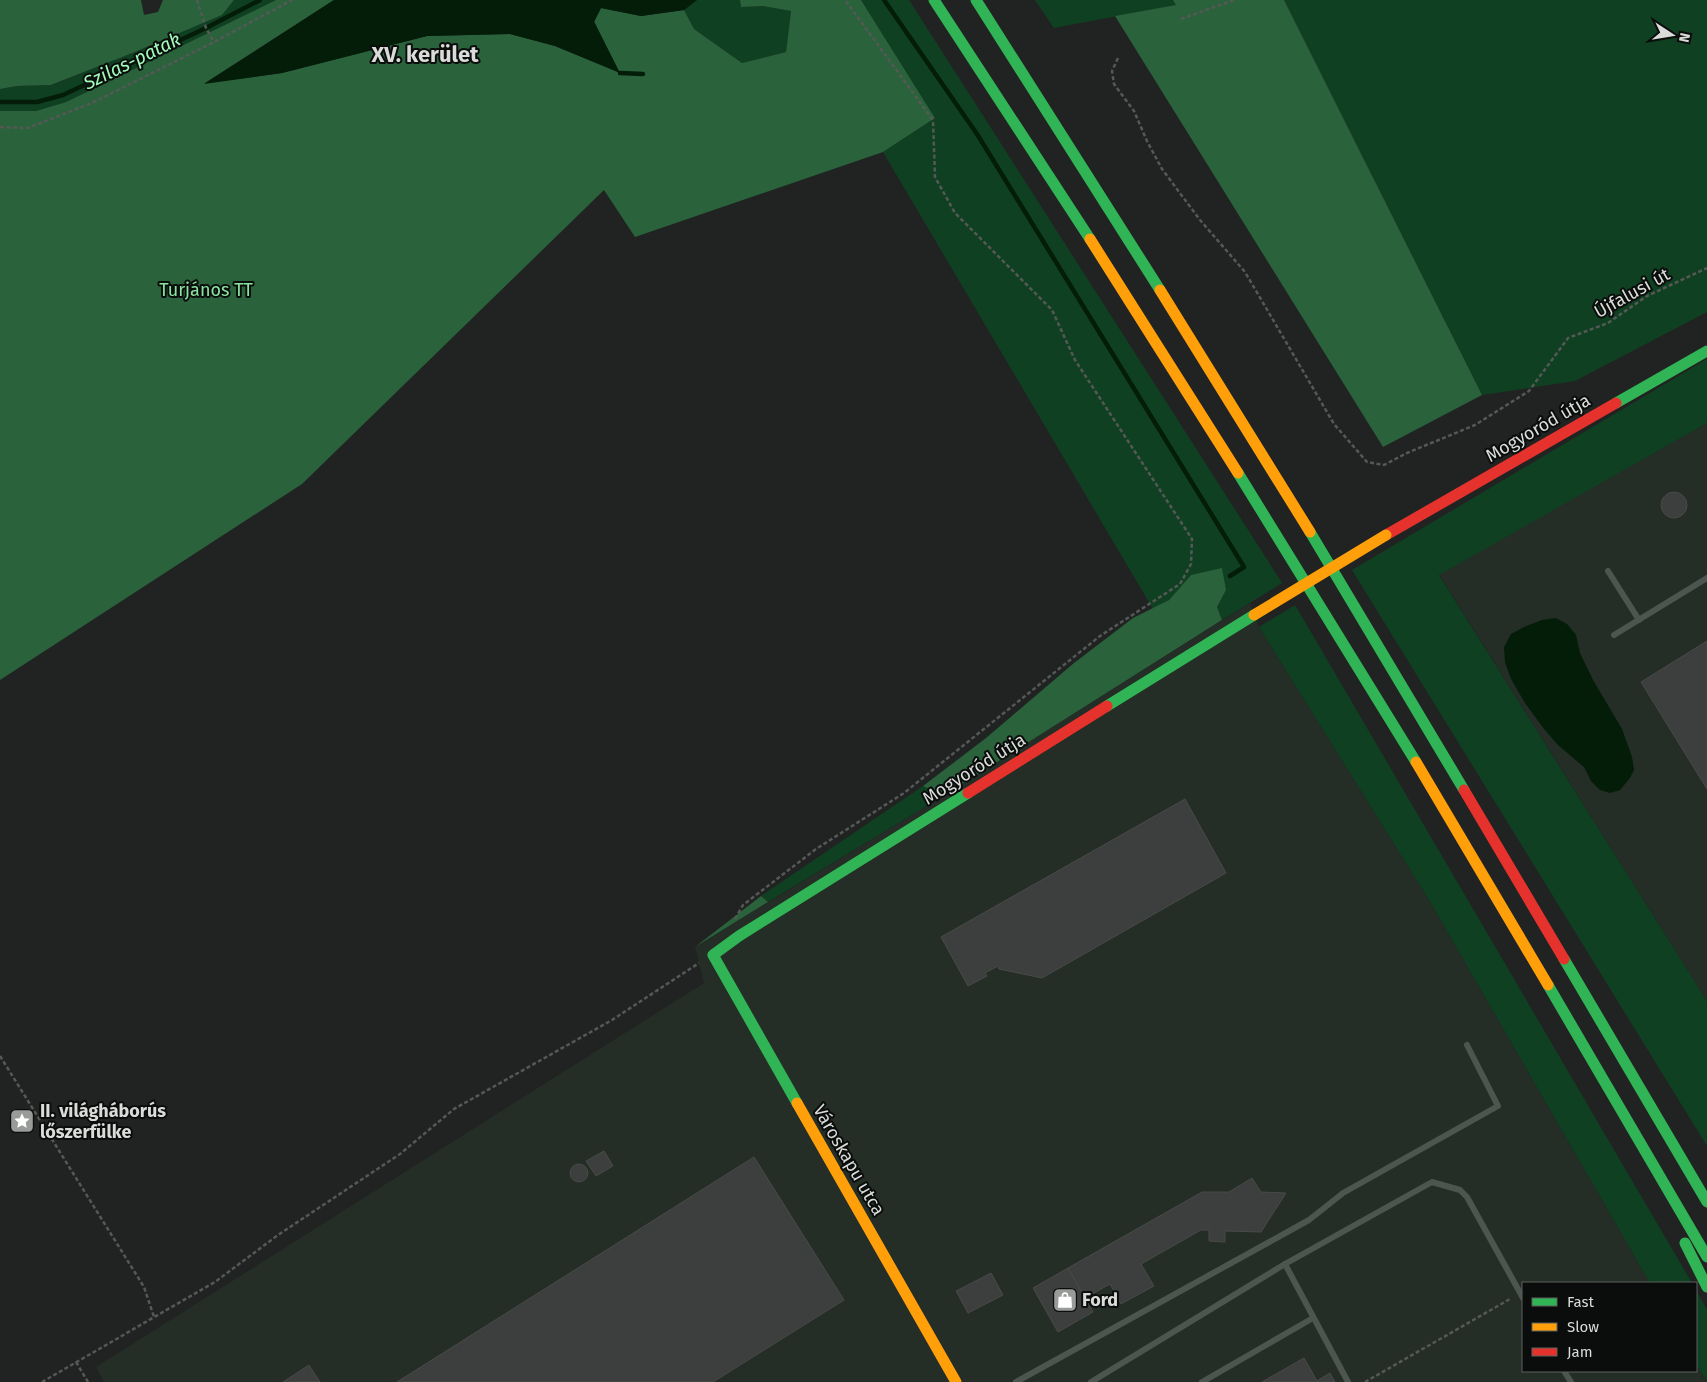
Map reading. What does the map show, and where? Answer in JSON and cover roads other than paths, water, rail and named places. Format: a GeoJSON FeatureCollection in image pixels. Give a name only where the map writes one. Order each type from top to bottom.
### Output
{"type":"FeatureCollection","features":[{"type":"Feature","properties":{"kind":"main road"},"geometry":{"type":"LineString","coordinates":[[934,0],[984,73],[1230,459],[1364,678],[1707,1257]]}},
{"type":"Feature","properties":{"kind":"main road"},"geometry":{"type":"LineString","coordinates":[[976,0],[1239,415],[1402,686],[1707,1202]]}},
{"type":"Feature","properties":{"kind":"main road","name":"Mogyoród útja"},"geometry":{"type":"LineString","coordinates":[[713,955],[739,936],[1254,615],[1386,535],[1707,351]]}},
{"type":"Feature","properties":{"kind":"main road","name":"Városkapu utca"},"geometry":{"type":"LineString","coordinates":[[713,955],[956,1382]]}},
{"type":"Feature","properties":{"kind":"main road"},"geometry":{"type":"LineString","coordinates":[[1654,1166],[1677,1228],[1707,1287]]}},
{"type":"Feature","properties":{"kind":"main road"},"geometry":{"type":"LineString","coordinates":[[1688,1170],[1707,1189]]}},
{"type":"Feature","properties":{"kind":"lane"},"geometry":{"type":"LineString","coordinates":[[1608,571],[1639,620]]}},
{"type":"Feature","properties":{"kind":"lane"},"geometry":{"type":"LineString","coordinates":[[1614,635],[1707,578]]}},
{"type":"Feature","properties":{"kind":"lane"},"geometry":{"type":"LineString","coordinates":[[1016,1382],[1309,1220],[1343,1192],[1498,1106],[1467,1045]]}},
{"type":"Feature","properties":{"kind":"lane"},"geometry":{"type":"LineString","coordinates":[[1092,1382],[1285,1264],[1432,1182],[1460,1190],[1467,1198],[1522,1296]]}},
{"type":"Feature","properties":{"kind":"lane"},"geometry":{"type":"LineString","coordinates":[[1285,1264],[1348,1382]]}},
{"type":"Feature","properties":{"kind":"lane"},"geometry":{"type":"LineString","coordinates":[[1202,1382],[1313,1318]]}},
{"type":"Feature","properties":{"kind":"waterway","name":"Szilas-patak"},"geometry":{"type":"LineString","coordinates":[[0,102],[37,102],[63,95],[206,28],[260,0]]}},
{"type":"Feature","properties":{"kind":"waterway"},"geometry":{"type":"LineString","coordinates":[[884,0],[977,134],[1244,567],[1230,576]]}},
{"type":"Feature","properties":{"kind":"waterway"},"geometry":{"type":"LineString","coordinates":[[620,73],[643,74]]}},
{"type":"Feature","properties":{"kind":"place","name":"II. világháborús lőszerfülke"},"geometry":{"type":"Point","coordinates":[22,1121]}},
{"type":"Feature","properties":{"kind":"place","name":"Ford"},"geometry":{"type":"Point","coordinates":[1065,1300]}},
{"type":"Feature","properties":{"kind":"district","name":"XV. kerület"},"geometry":{"type":"Point","coordinates":[425,54]}},
{"type":"Feature","properties":{"kind":"park label","name":"Turjános TT"},"geometry":{"type":"Point","coordinates":[206,290]}}]}
